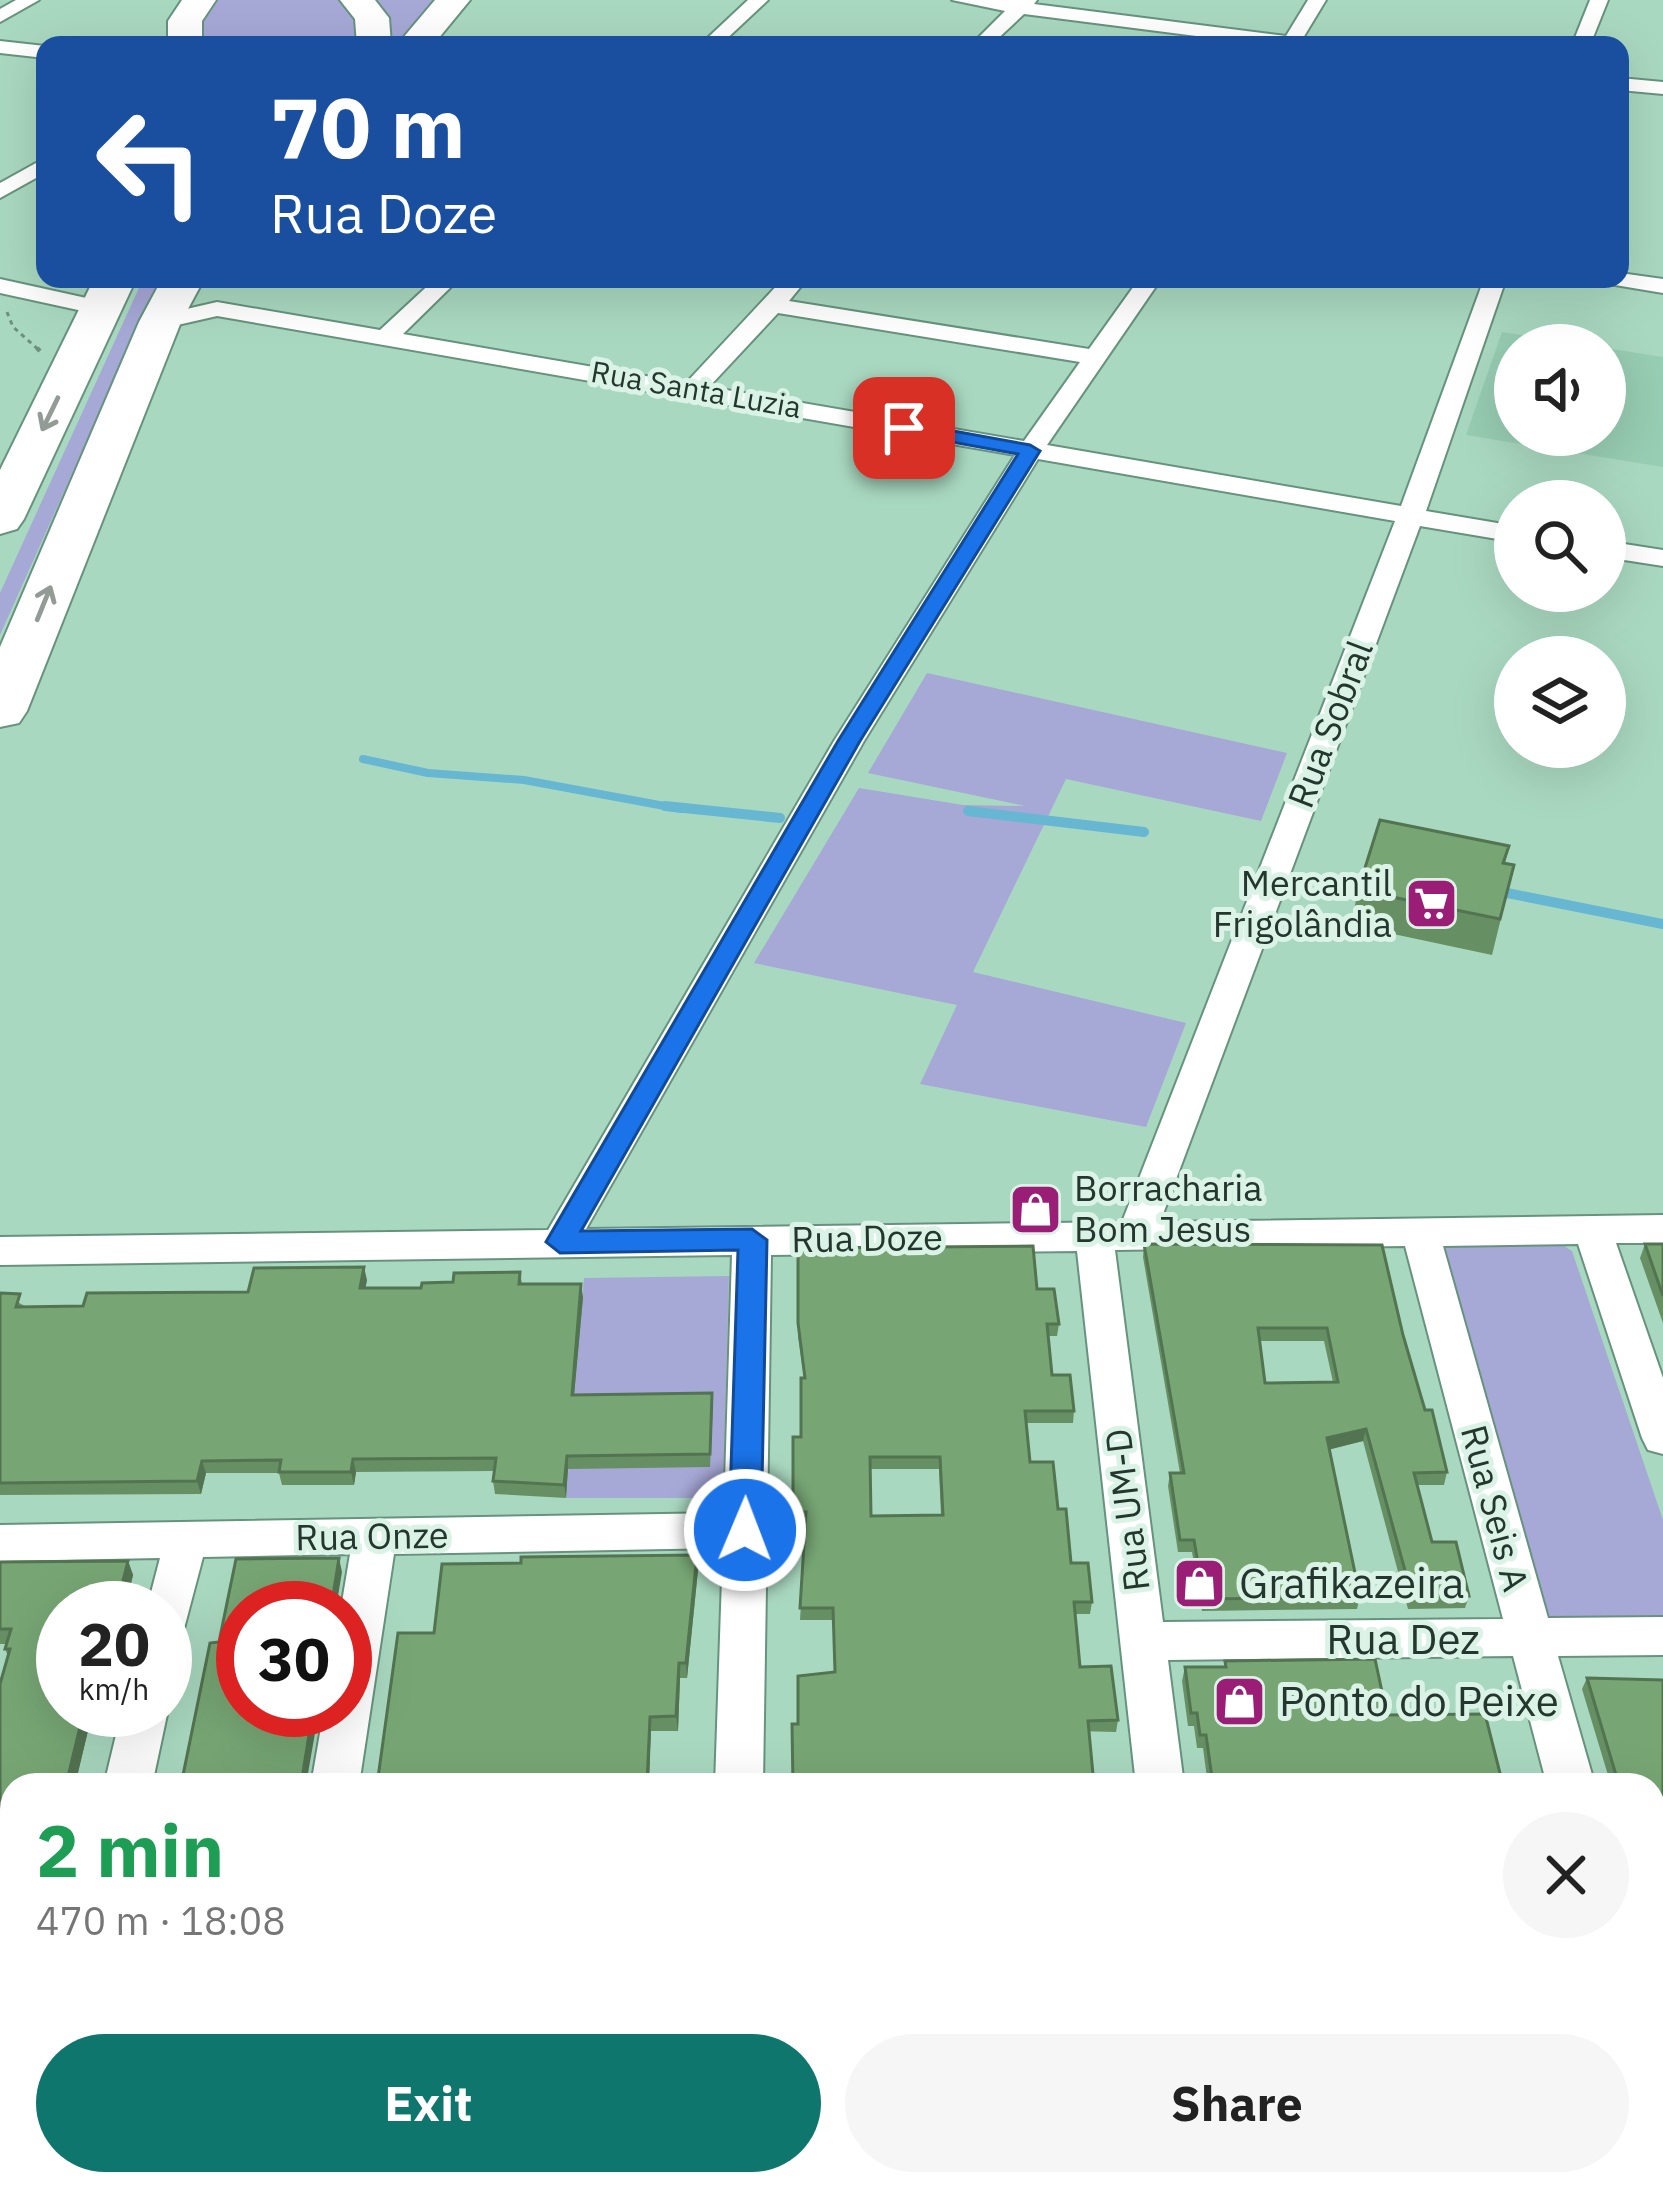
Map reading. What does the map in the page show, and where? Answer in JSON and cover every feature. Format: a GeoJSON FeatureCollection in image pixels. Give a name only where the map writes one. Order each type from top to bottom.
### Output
{"type":"FeatureCollection","features":[{"type":"Feature","properties":{"kind":"highway"},"geometry":{"type":"LineString","coordinates":[[153,0],[165,36]]}},
{"type":"Feature","properties":{"kind":"highway"},"geometry":{"type":"LineString","coordinates":[[185,36],[185,21],[199,0]]}},
{"type":"Feature","properties":{"kind":"highway"},"geometry":{"type":"LineString","coordinates":[[357,0],[372,18],[373,36]]}},
{"type":"Feature","properties":{"kind":"highway"},"geometry":{"type":"LineString","coordinates":[[422,36],[453,0]]}},
{"type":"Feature","properties":{"kind":"highway"},"geometry":{"type":"LineString","coordinates":[[0,711],[178,288]]}},
{"type":"Feature","properties":{"kind":"highway"},"geometry":{"type":"LineString","coordinates":[[160,322],[188,288]]}},
{"type":"Feature","properties":{"kind":"highway"},"geometry":{"type":"LineString","coordinates":[[0,519],[108,294]]}},
{"type":"Feature","properties":{"kind":"street"},"geometry":{"type":"LineString","coordinates":[[0,16],[30,0]]}},
{"type":"Feature","properties":{"kind":"street"},"geometry":{"type":"LineString","coordinates":[[719,36],[759,0]]}},
{"type":"Feature","properties":{"kind":"street"},"geometry":{"type":"LineString","coordinates":[[961,0],[1025,4],[1243,36]]}},
{"type":"Feature","properties":{"kind":"street"},"geometry":{"type":"LineString","coordinates":[[1302,36],[1318,0]]}},
{"type":"Feature","properties":{"kind":"street"},"geometry":{"type":"LineString","coordinates":[[1585,36],[1599,0]]}},
{"type":"Feature","properties":{"kind":"street"},"geometry":{"type":"LineString","coordinates":[[990,36],[1025,4]]}},
{"type":"Feature","properties":{"kind":"street"},"geometry":{"type":"LineString","coordinates":[[0,46],[36,51]]}},
{"type":"Feature","properties":{"kind":"street"},"geometry":{"type":"LineString","coordinates":[[1629,84],[1660,85]]}},
{"type":"Feature","properties":{"kind":"street"},"geometry":{"type":"LineString","coordinates":[[0,192],[36,170]]}},
{"type":"Feature","properties":{"kind":"street"},"geometry":{"type":"LineString","coordinates":[[1629,281],[1663,286]]}},
{"type":"Feature","properties":{"kind":"street"},"geometry":{"type":"LineString","coordinates":[[0,286],[108,294]]}},
{"type":"Feature","properties":{"kind":"street"},"geometry":{"type":"LineString","coordinates":[[386,336],[438,288]]}},
{"type":"Feature","properties":{"kind":"street"},"geometry":{"type":"LineString","coordinates":[[694,389],[787,288]]}},
{"type":"Feature","properties":{"kind":"street"},"geometry":{"type":"LineString","coordinates":[[560,1242],[849,741],[1030,451],[1144,288]]}},
{"type":"Feature","properties":{"kind":"street","name":"Rua Sobral"},"geometry":{"type":"LineString","coordinates":[[1115,1235],[1410,517],[1492,288]]}},
{"type":"Feature","properties":{"kind":"street"},"geometry":{"type":"LineString","coordinates":[[772,304],[1098,358]]}},
{"type":"Feature","properties":{"kind":"street","name":"Rua Santa Luzia"},"geometry":{"type":"LineString","coordinates":[[160,322],[217,309],[1494,531]]}},
{"type":"Feature","properties":{"kind":"street"},"geometry":{"type":"LineString","coordinates":[[1626,552],[1663,558]]}},
{"type":"Feature","properties":{"kind":"street","name":"Rua Doze"},"geometry":{"type":"LineString","coordinates":[[0,1251],[1663,1228]]}},
{"type":"Feature","properties":{"kind":"street"},"geometry":{"type":"LineString","coordinates":[[1592,1229],[1663,1438]]}},
{"type":"Feature","properties":{"kind":"street","name":"Rua Seis A"},"geometry":{"type":"LineString","coordinates":[[1420,1232],[1567,1773]]}},
{"type":"Feature","properties":{"kind":"street","name":"Rua UM-D"},"geometry":{"type":"LineString","coordinates":[[1115,1235],[1142,1641],[1158,1773]]}},
{"type":"Feature","properties":{"kind":"street"},"geometry":{"type":"LineString","coordinates":[[739,1773],[752,1240]]}},
{"type":"Feature","properties":{"kind":"street","name":"Rua Onze"},"geometry":{"type":"LineString","coordinates":[[0,1544],[745,1530]]}},
{"type":"Feature","properties":{"kind":"street"},"geometry":{"type":"LineString","coordinates":[[337,1773],[375,1536]]}},
{"type":"Feature","properties":{"kind":"street"},"geometry":{"type":"LineString","coordinates":[[176,1581],[186,1538]]}},
{"type":"Feature","properties":{"kind":"street","name":"Rua Dez"},"geometry":{"type":"LineString","coordinates":[[1142,1641],[1663,1636]]}},
{"type":"Feature","properties":{"kind":"street"},"geometry":{"type":"LineString","coordinates":[[131,1773],[140,1737]]}},
{"type":"Feature","properties":{"kind":"path"},"geometry":{"type":"LineString","coordinates":[[0,309],[38,346],[44,362]]}},
{"type":"Feature","properties":{"kind":"shaded area"},"geometry":{"type":"Polygon","coordinates":[[[210,0],[343,0],[355,13],[359,36],[199,36],[210,0]]]}},
{"type":"Feature","properties":{"kind":"shaded area"},"geometry":{"type":"Polygon","coordinates":[[[370,0],[443,0],[412,36],[382,36],[370,0]]]}},
{"type":"Feature","properties":{"kind":"shaded area"},"geometry":{"type":"Polygon","coordinates":[[[139,288],[155,288],[0,635],[0,593],[139,288]]]}},
{"type":"Feature","properties":{"kind":"shaded area"},"geometry":{"type":"Polygon","coordinates":[[[1626,351],[1663,357],[1663,467],[1595,456],[1626,456],[1626,351]]]}},
{"type":"Feature","properties":{"kind":"shaded area"},"geometry":{"type":"Polygon","coordinates":[[[1494,355],[1494,440],[1466,435],[1494,355]]]}},
{"type":"Feature","properties":{"kind":"shaded area"},"geometry":{"type":"Polygon","coordinates":[[[927,673],[1287,753],[1261,821],[1066,779],[973,972],[1186,1023],[1146,1127],[920,1084],[957,1005],[754,963],[859,788],[963,805],[1025,806],[868,773],[927,673]]]}},
{"type":"Feature","properties":{"kind":"shaded area"},"geometry":{"type":"Polygon","coordinates":[[[1561,1244],[1572,1251],[1663,1520],[1663,1616],[1552,1618],[1537,1608],[1441,1252],[1450,1245],[1561,1244]]]}},
{"type":"Feature","properties":{"kind":"shaded area"},"geometry":{"type":"Polygon","coordinates":[[[729,1276],[723,1491],[715,1498],[566,1498],[584,1278],[729,1276]]]}},
{"type":"Feature","properties":{"kind":"building"},"geometry":{"type":"Polygon","coordinates":[[[1380,820],[1509,846],[1503,863],[1514,865],[1500,919],[1358,890],[1380,820]]]}},
{"type":"Feature","properties":{"kind":"building"},"geometry":{"type":"Polygon","coordinates":[[[1144,1244],[1382,1245],[1403,1335],[1425,1410],[1432,1410],[1447,1472],[1414,1473],[1432,1542],[1456,1542],[1469,1596],[1412,1596],[1366,1429],[1327,1438],[1360,1597],[1204,1599],[1194,1540],[1180,1540],[1170,1473],[1184,1473],[1144,1244]],[[1258,1328],[1265,1383],[1338,1382],[1327,1328],[1258,1328]]]}},
{"type":"Feature","properties":{"kind":"building"},"geometry":{"type":"Polygon","coordinates":[[[1645,1244],[1663,1244],[1663,1296],[1645,1244]]]}},
{"type":"Feature","properties":{"kind":"building"},"geometry":{"type":"Polygon","coordinates":[[[1033,1246],[1037,1289],[1054,1289],[1059,1324],[1047,1324],[1052,1375],[1070,1375],[1074,1411],[1025,1411],[1030,1462],[1053,1462],[1058,1509],[1066,1509],[1071,1563],[1088,1563],[1092,1602],[1074,1602],[1080,1667],[1111,1666],[1118,1720],[1088,1721],[1093,1773],[793,1773],[798,1676],[835,1672],[833,1608],[800,1608],[806,1512],[793,1512],[793,1437],[801,1437],[801,1378],[805,1378],[798,1323],[798,1248],[1033,1246]],[[870,1457],[871,1516],[943,1515],[940,1457],[870,1457]]]}},
{"type":"Feature","properties":{"kind":"building"},"geometry":{"type":"Polygon","coordinates":[[[364,1267],[360,1288],[421,1288],[422,1283],[453,1282],[454,1273],[520,1272],[519,1284],[581,1284],[572,1395],[712,1393],[710,1454],[567,1456],[564,1485],[493,1481],[496,1458],[353,1459],[351,1472],[279,1472],[281,1460],[202,1461],[197,1481],[0,1483],[0,1293],[20,1294],[16,1307],[83,1306],[87,1293],[248,1292],[254,1268],[364,1267]]]}},
{"type":"Feature","properties":{"kind":"building"},"geometry":{"type":"Polygon","coordinates":[[[697,1555],[686,1663],[679,1663],[676,1716],[650,1717],[648,1773],[379,1773],[398,1633],[434,1633],[442,1564],[521,1563],[521,1557],[697,1555]]]}},
{"type":"Feature","properties":{"kind":"building"},"geometry":{"type":"Polygon","coordinates":[[[339,1558],[335,1581],[231,1581],[236,1559],[339,1558]]]}},
{"type":"Feature","properties":{"kind":"building"},"geometry":{"type":"Polygon","coordinates":[[[128,1561],[123,1581],[36,1581],[36,1737],[78,1737],[69,1773],[0,1773],[0,1684],[11,1629],[0,1629],[0,1562],[128,1561]]]}},
{"type":"Feature","properties":{"kind":"building"},"geometry":{"type":"Polygon","coordinates":[[[216,1642],[216,1737],[309,1737],[303,1773],[183,1773],[210,1643],[216,1642]]]}},
{"type":"Feature","properties":{"kind":"building"},"geometry":{"type":"Polygon","coordinates":[[[1375,1659],[1387,1715],[1485,1714],[1500,1773],[1211,1773],[1206,1735],[1200,1735],[1197,1713],[1191,1713],[1185,1667],[1226,1667],[1225,1661],[1375,1659]]]}},
{"type":"Feature","properties":{"kind":"building"},"geometry":{"type":"Polygon","coordinates":[[[1587,1678],[1663,1680],[1663,1773],[1615,1773],[1587,1678]]]}},
{"type":"Feature","properties":{"kind":"waterway"},"geometry":{"type":"LineString","coordinates":[[363,759],[428,773],[524,780],[681,809]]}},
{"type":"Feature","properties":{"kind":"waterway"},"geometry":{"type":"LineString","coordinates":[[665,806],[780,818]]}},
{"type":"Feature","properties":{"kind":"waterway"},"geometry":{"type":"LineString","coordinates":[[968,811],[1144,832]]}},
{"type":"Feature","properties":{"kind":"waterway"},"geometry":{"type":"LineString","coordinates":[[1497,891],[1663,924]]}},
{"type":"Feature","properties":{"kind":"place","name":"Mercantil Frigolândia"},"geometry":{"type":"Point","coordinates":[1431,904]}},
{"type":"Feature","properties":{"kind":"place","name":"Borracharia Bom Jesus"},"geometry":{"type":"Point","coordinates":[1035,1209]}},
{"type":"Feature","properties":{"kind":"place","name":"Grafikazeira"},"geometry":{"type":"Point","coordinates":[1200,1583]}},
{"type":"Feature","properties":{"kind":"place","name":"Ponto do Peixe"},"geometry":{"type":"Point","coordinates":[1240,1701]}},
{"type":"Feature","properties":{"kind":"route"},"geometry":{"type":"LineString","coordinates":[[745,1530],[752,1240],[560,1242],[849,741],[1030,451],[904,428]]}}]}
